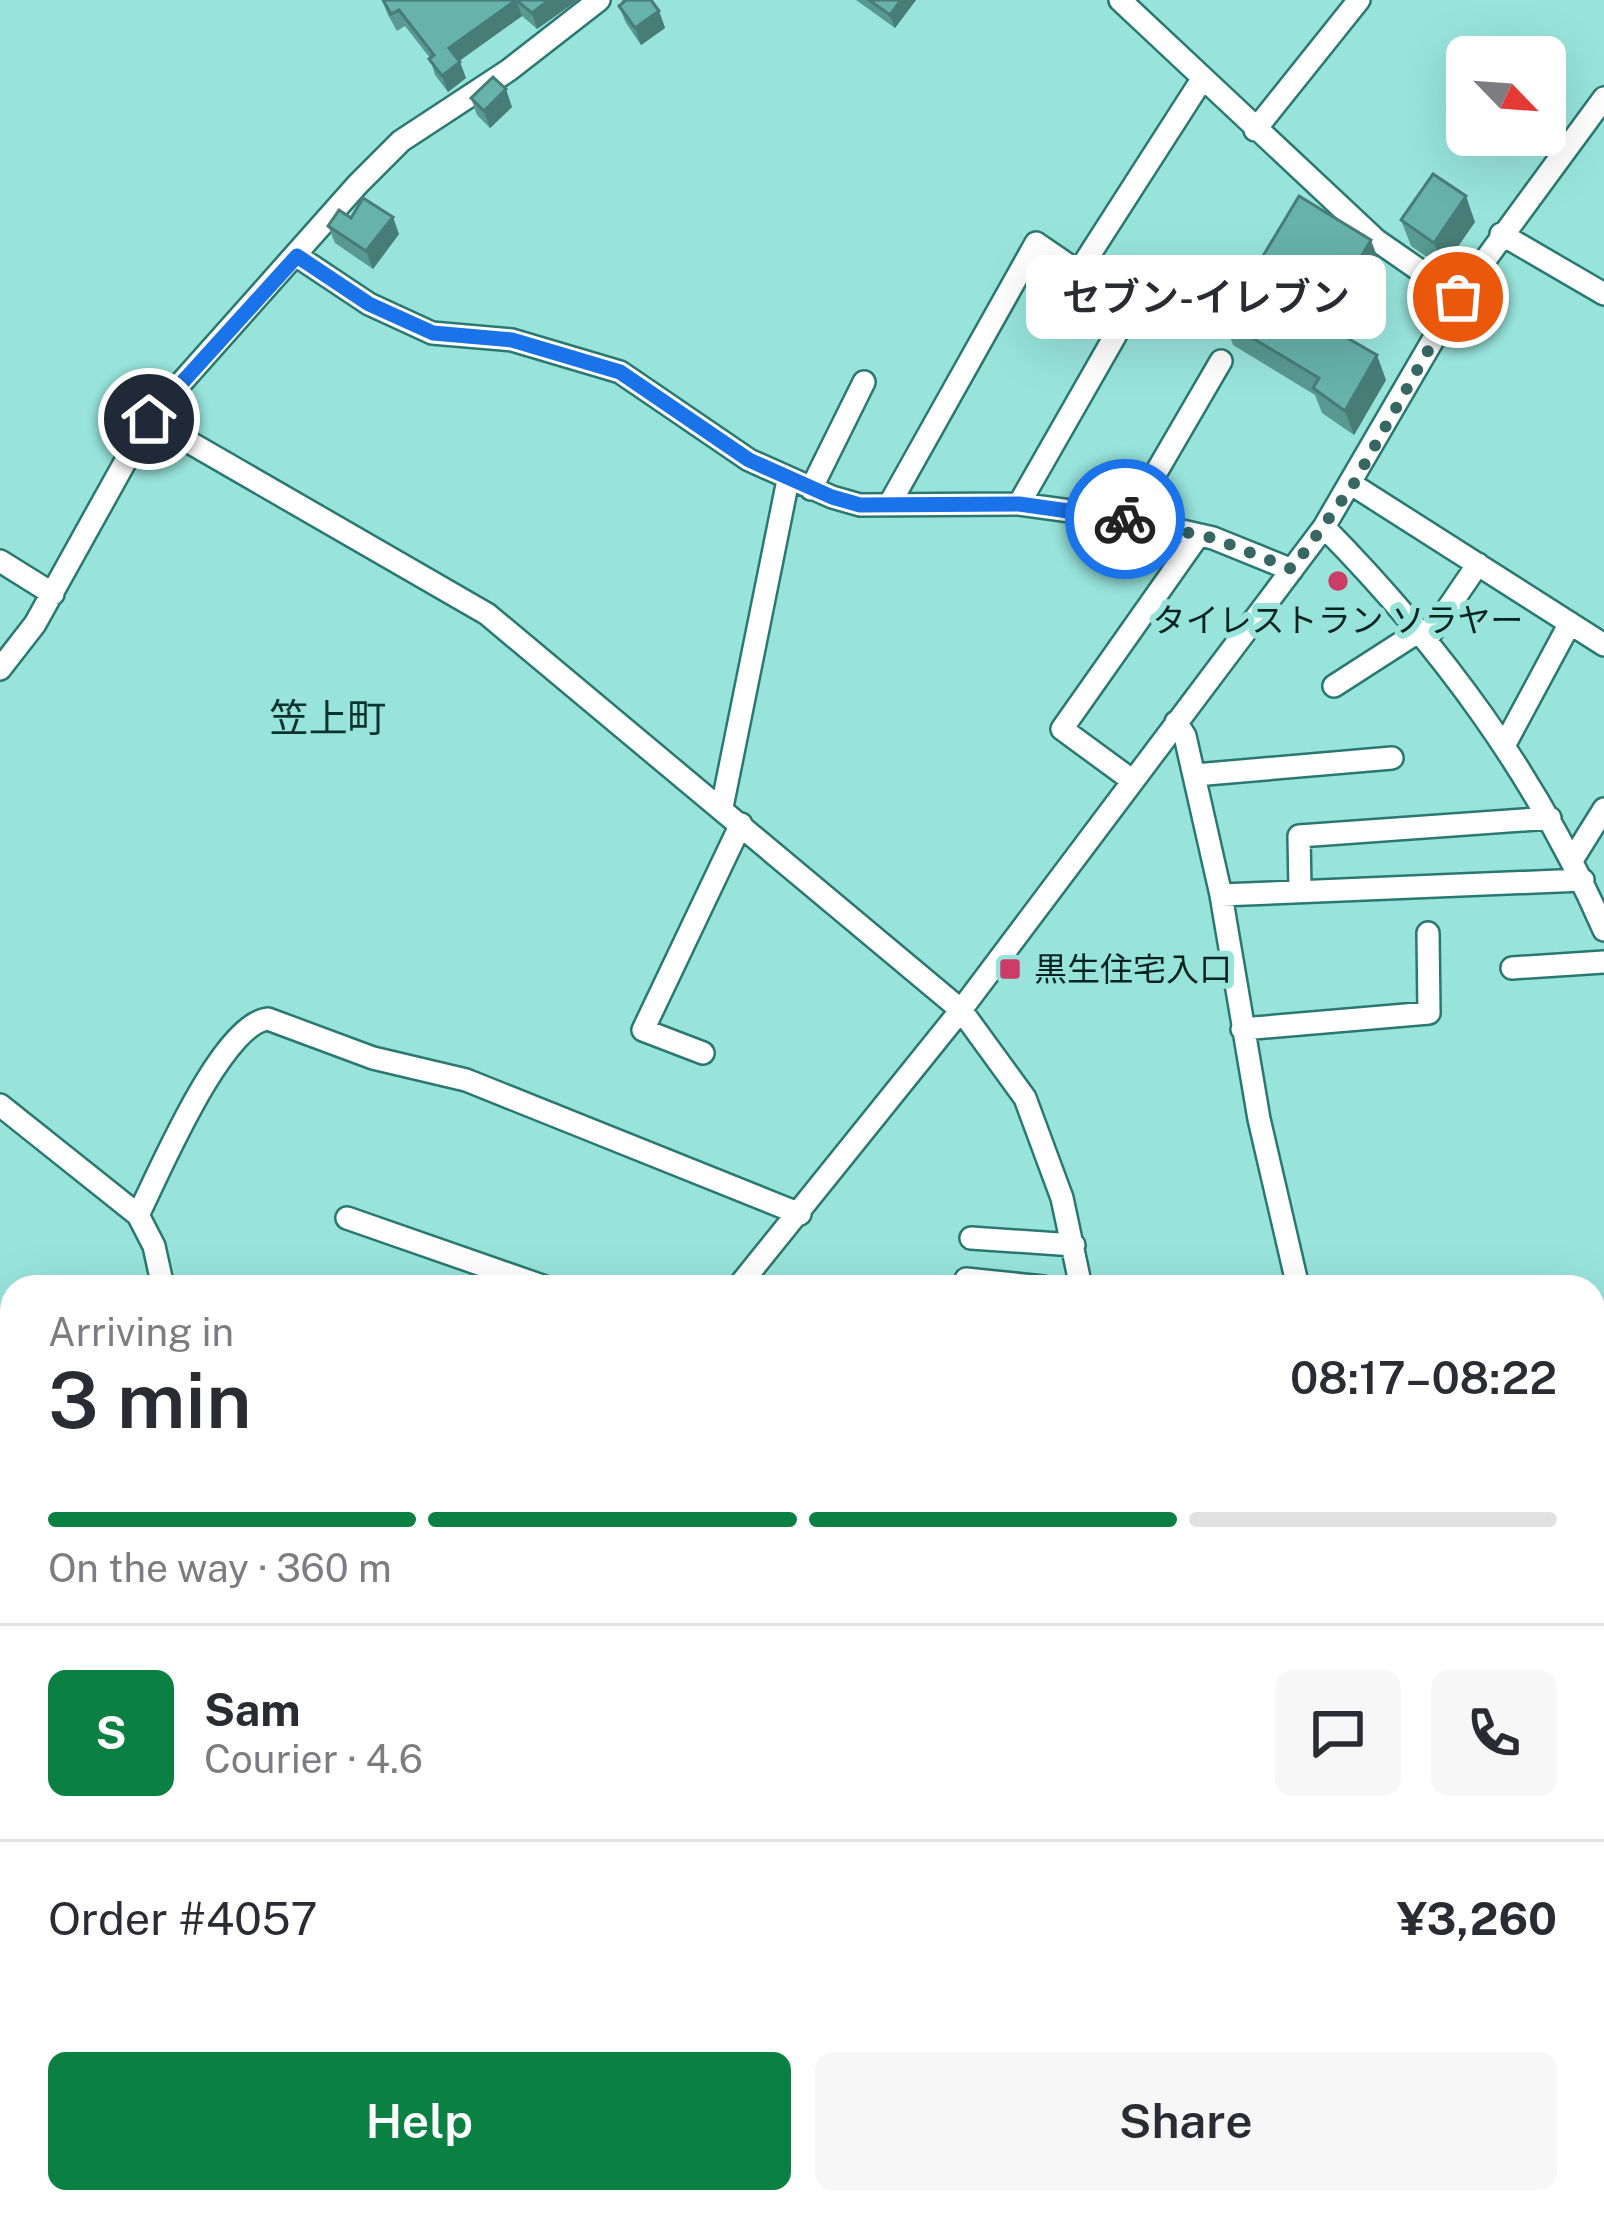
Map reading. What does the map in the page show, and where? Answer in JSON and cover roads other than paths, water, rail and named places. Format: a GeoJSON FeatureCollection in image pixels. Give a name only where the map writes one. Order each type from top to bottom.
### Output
{"type":"FeatureCollection","features":[{"type":"Feature","properties":{"kind":"street"},"geometry":{"type":"LineString","coordinates":[[0,669],[53,594],[149,419],[401,141],[509,70],[599,0]]}},
{"type":"Feature","properties":{"kind":"street"},"geometry":{"type":"LineString","coordinates":[[1120,0],[1201,81],[1376,240],[1458,297]]}},
{"type":"Feature","properties":{"kind":"street"},"geometry":{"type":"LineString","coordinates":[[1255,130],[1359,0]]}},
{"type":"Feature","properties":{"kind":"street"},"geometry":{"type":"LineString","coordinates":[[1079,272],[1201,81]]}},
{"type":"Feature","properties":{"kind":"street"},"geometry":{"type":"LineString","coordinates":[[748,1275],[962,1010],[1324,527],[1353,485],[1458,297],[1604,98]]}},
{"type":"Feature","properties":{"kind":"street"},"geometry":{"type":"LineString","coordinates":[[1501,234],[1604,294]]}},
{"type":"Feature","properties":{"kind":"street"},"geometry":{"type":"LineString","coordinates":[[889,505],[1036,243],[1131,308],[1019,504]]}},
{"type":"Feature","properties":{"kind":"street"},"geometry":{"type":"LineString","coordinates":[[297,256],[369,304],[433,333],[512,340],[620,372],[749,460],[788,480],[860,505],[1019,504],[1129,519],[1198,536],[1292,569]]}},
{"type":"Feature","properties":{"kind":"street"},"geometry":{"type":"LineString","coordinates":[[1129,519],[1221,361]]}},
{"type":"Feature","properties":{"kind":"street"},"geometry":{"type":"LineString","coordinates":[[811,489],[864,382]]}},
{"type":"Feature","properties":{"kind":"street"},"geometry":{"type":"LineString","coordinates":[[149,419],[487,614],[962,1010],[1025,1098],[1074,1245],[1079,1275]]}},
{"type":"Feature","properties":{"kind":"street"},"geometry":{"type":"LineString","coordinates":[[722,807],[788,480]]}},
{"type":"Feature","properties":{"kind":"street"},"geometry":{"type":"LineString","coordinates":[[1353,485],[1604,645]]}},
{"type":"Feature","properties":{"kind":"street"},"geometry":{"type":"LineString","coordinates":[[1324,527],[1424,635],[1505,744],[1574,857],[1604,930]]}},
{"type":"Feature","properties":{"kind":"street"},"geometry":{"type":"LineString","coordinates":[[1133,781],[1062,730],[1198,536]]}},
{"type":"Feature","properties":{"kind":"street"},"geometry":{"type":"LineString","coordinates":[[0,561],[53,594]]}},
{"type":"Feature","properties":{"kind":"street"},"geometry":{"type":"LineString","coordinates":[[1334,686],[1424,635],[1478,564]]}},
{"type":"Feature","properties":{"kind":"street"},"geometry":{"type":"LineString","coordinates":[[1505,744],[1570,623]]}},
{"type":"Feature","properties":{"kind":"street"},"geometry":{"type":"LineString","coordinates":[[1176,722],[1195,776],[1221,895],[1242,1029],[1295,1275]]}},
{"type":"Feature","properties":{"kind":"street"},"geometry":{"type":"LineString","coordinates":[[1195,776],[1392,758]]}},
{"type":"Feature","properties":{"kind":"street"},"geometry":{"type":"LineString","coordinates":[[1574,857],[1604,809]]}},
{"type":"Feature","properties":{"kind":"street"},"geometry":{"type":"LineString","coordinates":[[1300,890],[1299,836],[1550,818]]}},
{"type":"Feature","properties":{"kind":"street"},"geometry":{"type":"LineString","coordinates":[[704,1053],[643,1030],[740,824]]}},
{"type":"Feature","properties":{"kind":"street"},"geometry":{"type":"LineString","coordinates":[[1221,895],[1582,880]]}},
{"type":"Feature","properties":{"kind":"street"},"geometry":{"type":"LineString","coordinates":[[1242,1029],[1430,1013],[1428,933]]}},
{"type":"Feature","properties":{"kind":"street"},"geometry":{"type":"LineString","coordinates":[[1513,968],[1604,962]]}},
{"type":"Feature","properties":{"kind":"street"},"geometry":{"type":"LineString","coordinates":[[138,1215],[189,1110],[245,1027],[268,1019],[373,1058],[466,1080],[800,1214]]}},
{"type":"Feature","properties":{"kind":"street"},"geometry":{"type":"LineString","coordinates":[[0,1105],[138,1215],[154,1246],[161,1275]]}},
{"type":"Feature","properties":{"kind":"street"},"geometry":{"type":"LineString","coordinates":[[346,1219],[510,1275]]}},
{"type":"Feature","properties":{"kind":"street"},"geometry":{"type":"LineString","coordinates":[[971,1238],[1074,1245]]}},
{"type":"Feature","properties":{"kind":"place","name":"セブン-イレブン"},"geometry":{"type":"Point","coordinates":[1458,297]}},
{"type":"Feature","properties":{"kind":"place","name":"タイレストラン ソラヤー"},"geometry":{"type":"Point","coordinates":[1338,581]}},
{"type":"Feature","properties":{"kind":"place","name":"黒生住宅入口"},"geometry":{"type":"Point","coordinates":[1010,969]}},
{"type":"Feature","properties":{"kind":"district","name":"笠上町"},"geometry":{"type":"Point","coordinates":[328,718]}}]}
